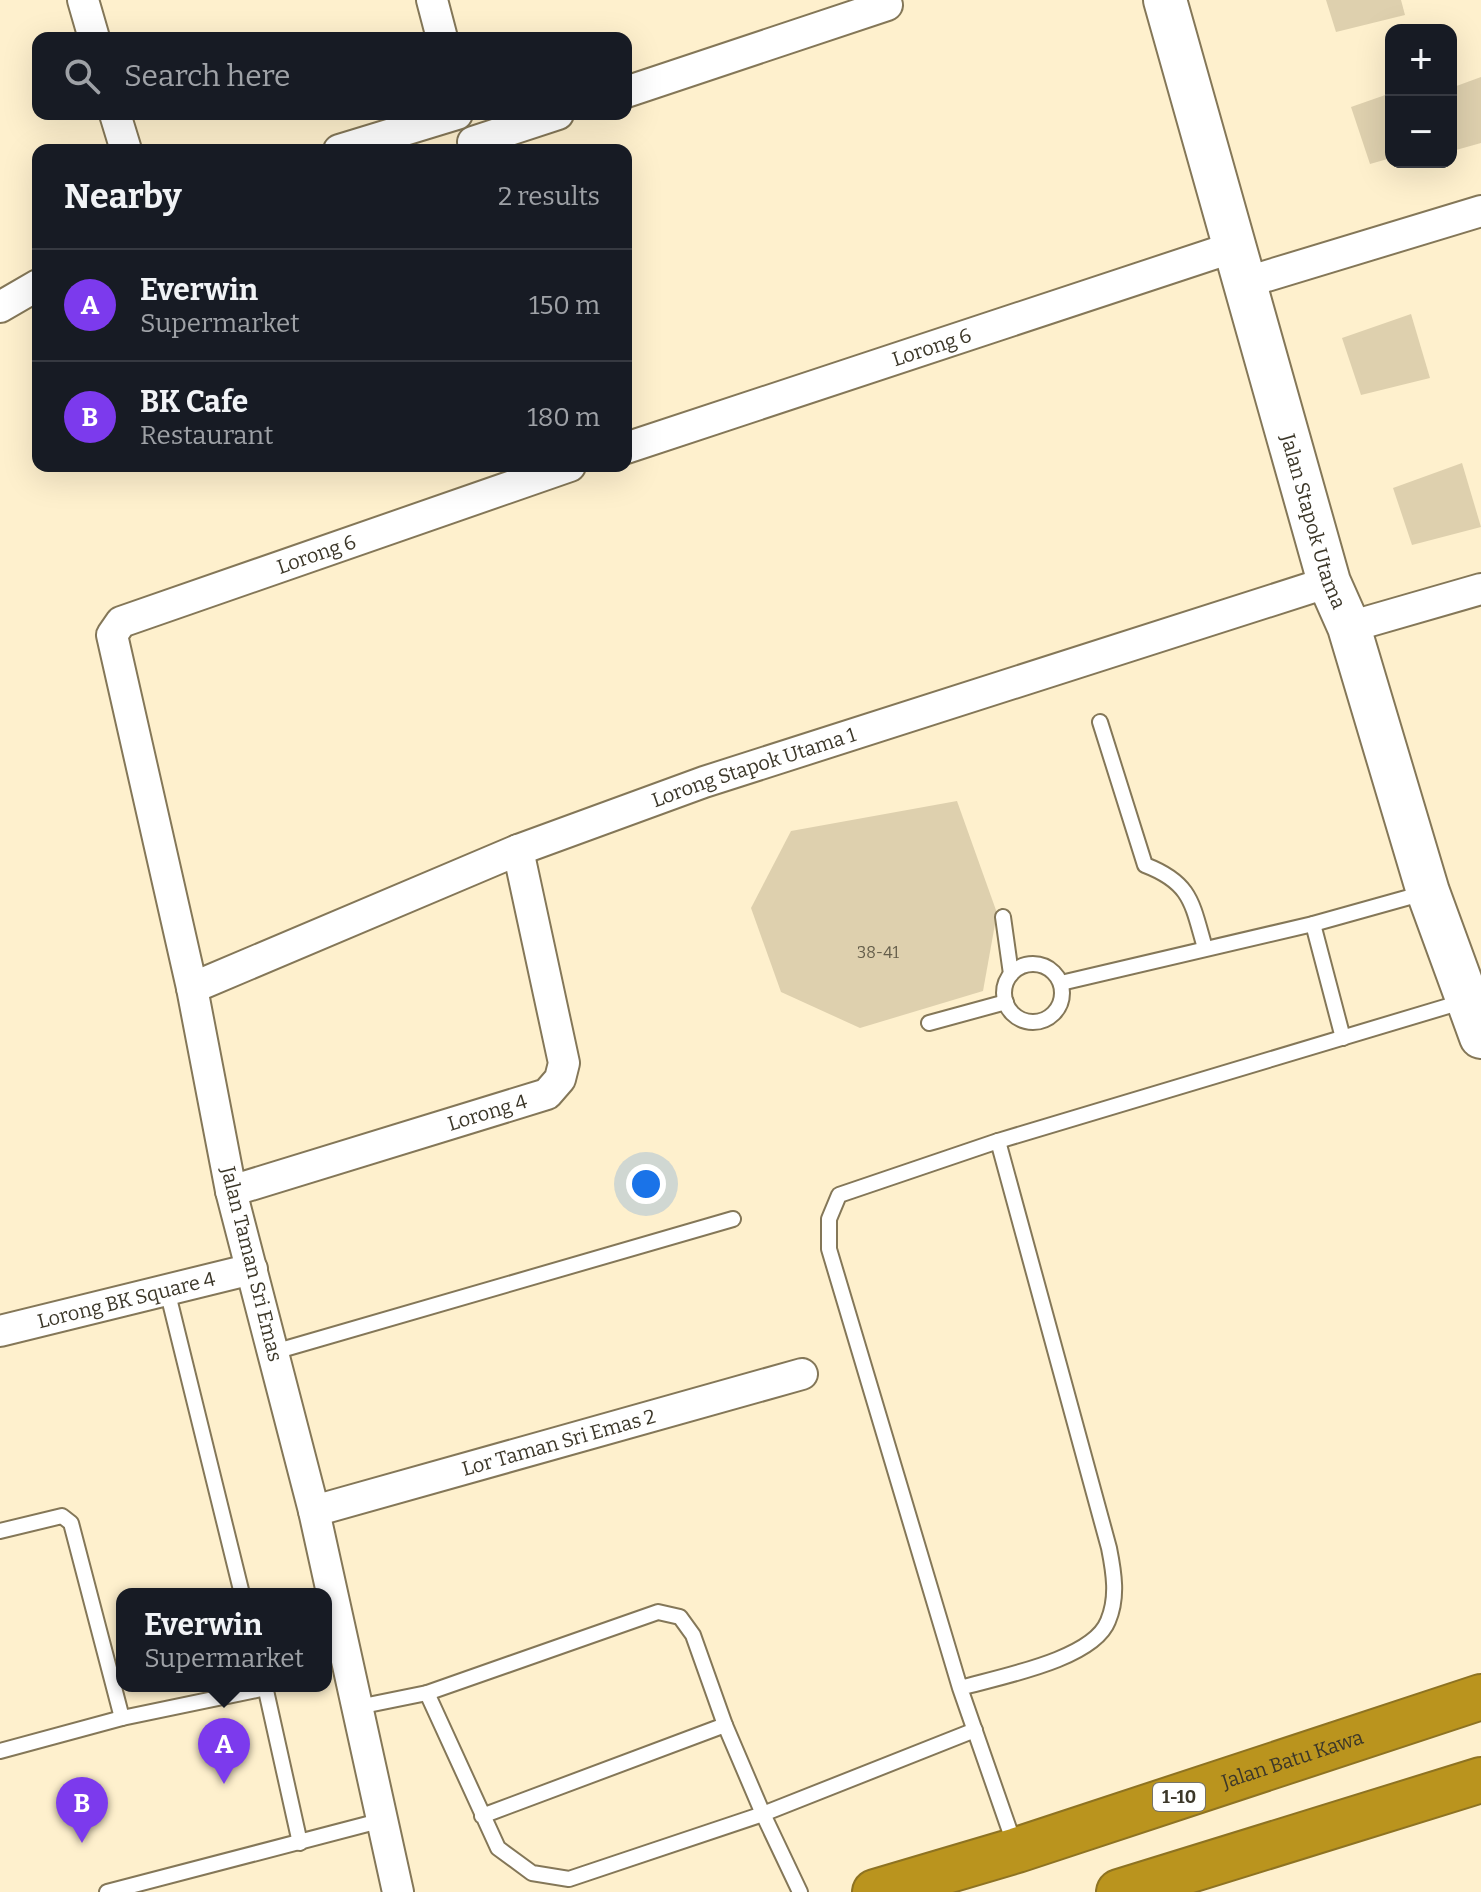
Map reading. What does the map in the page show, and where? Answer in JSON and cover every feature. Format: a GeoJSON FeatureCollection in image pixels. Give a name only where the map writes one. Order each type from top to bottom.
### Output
{"type":"FeatureCollection","features":[{"type":"Feature","properties":{"kind":"highway","name":"Jalan Batu Kawa"},"geometry":{"type":"LineString","coordinates":[[875,1892],[1017,1850],[1481,1697]]}},
{"type":"Feature","properties":{"kind":"highway"},"geometry":{"type":"LineString","coordinates":[[1119,1892],[1481,1780]]}},
{"type":"Feature","properties":{"kind":"main road","name":"Jalan Stapok Utama"},"geometry":{"type":"LineString","coordinates":[[1165,0],[1242,264],[1329,582],[1349,627],[1428,892],[1477,1011]]}},
{"type":"Feature","properties":{"kind":"street"},"geometry":{"type":"LineString","coordinates":[[83,0],[92,32]]}},
{"type":"Feature","properties":{"kind":"street"},"geometry":{"type":"LineString","coordinates":[[432,0],[440,32]]}},
{"type":"Feature","properties":{"kind":"street"},"geometry":{"type":"LineString","coordinates":[[632,90],[887,5]]}},
{"type":"Feature","properties":{"kind":"street"},"geometry":{"type":"LineString","coordinates":[[117,120],[124,144]]}},
{"type":"Feature","properties":{"kind":"street"},"geometry":{"type":"LineString","coordinates":[[359,144],[437,120]]}},
{"type":"Feature","properties":{"kind":"street"},"geometry":{"type":"LineString","coordinates":[[471,135],[533,120]]}},
{"type":"Feature","properties":{"kind":"street","name":"Lorong 6"},"geometry":{"type":"LineString","coordinates":[[632,446],[1242,264],[1481,211]]}},
{"type":"Feature","properties":{"kind":"street"},"geometry":{"type":"LineString","coordinates":[[0,307],[32,288]]}},
{"type":"Feature","properties":{"kind":"street","name":"Lorong 6"},"geometry":{"type":"LineString","coordinates":[[112,635],[121,622],[553,472]]}},
{"type":"Feature","properties":{"kind":"street","name":"Lorong Stapok Utama 1"},"geometry":{"type":"LineString","coordinates":[[192,988],[518,850],[704,782],[1329,582]]}},
{"type":"Feature","properties":{"kind":"street"},"geometry":{"type":"LineString","coordinates":[[1349,627],[1481,589]]}},
{"type":"Feature","properties":{"kind":"street","name":"Jalan Taman Sri Emas"},"geometry":{"type":"LineString","coordinates":[[112,635],[192,988],[231,1191],[331,1588]]}},
{"type":"Feature","properties":{"kind":"street","name":"Lorong 4"},"geometry":{"type":"LineString","coordinates":[[231,1191],[547,1094],[560,1079],[564,1063],[518,850]]}},
{"type":"Feature","properties":{"kind":"street","name":"Lorong BK Square 4"},"geometry":{"type":"LineString","coordinates":[[0,1331],[252,1269]]}},
{"type":"Feature","properties":{"kind":"street","name":"Lor Taman Sri Emas 2"},"geometry":{"type":"LineString","coordinates":[[314,1511],[802,1374]]}},
{"type":"Feature","properties":{"kind":"street","name":"Jalan Taman Sri Emas"},"geometry":{"type":"LineString","coordinates":[[332,1591],[398,1892]]}},
{"type":"Feature","properties":{"kind":"lane"},"geometry":{"type":"LineString","coordinates":[[1100,722],[1145,865],[1168,873],[1188,892],[1205,948]]}},
{"type":"Feature","properties":{"kind":"lane"},"geometry":{"type":"LineString","coordinates":[[1061,983],[1313,924],[1428,892]]}},
{"type":"Feature","properties":{"kind":"lane"},"geometry":{"type":"LineString","coordinates":[[1003,917],[1011,974],[1004,992],[1009,1010],[1024,1020],[1042,1020],[1057,1009],[1062,993],[1061,983],[1050,970],[1026,964],[1011,974]]}},
{"type":"Feature","properties":{"kind":"lane"},"geometry":{"type":"LineString","coordinates":[[1313,924],[1343,1038]]}},
{"type":"Feature","properties":{"kind":"lane"},"geometry":{"type":"LineString","coordinates":[[929,1023],[1006,1002]]}},
{"type":"Feature","properties":{"kind":"lane"},"geometry":{"type":"LineString","coordinates":[[1017,1850],[960,1688],[829,1249],[829,1219],[839,1195],[998,1141],[1343,1038],[1477,1011]]}},
{"type":"Feature","properties":{"kind":"lane"},"geometry":{"type":"LineString","coordinates":[[960,1688],[1047,1663],[1089,1645],[1108,1624],[1114,1602],[1109,1548],[998,1141]]}},
{"type":"Feature","properties":{"kind":"lane"},"geometry":{"type":"LineString","coordinates":[[274,1352],[733,1219]]}},
{"type":"Feature","properties":{"kind":"lane"},"geometry":{"type":"LineString","coordinates":[[167,1290],[241,1588]]}},
{"type":"Feature","properties":{"kind":"lane"},"geometry":{"type":"LineString","coordinates":[[0,1531],[62,1516],[71,1523],[122,1718]]}},
{"type":"Feature","properties":{"kind":"lane"},"geometry":{"type":"LineString","coordinates":[[358,1707],[427,1693],[658,1612],[680,1617],[693,1635],[725,1725],[800,1892]]}},
{"type":"Feature","properties":{"kind":"lane"},"geometry":{"type":"LineString","coordinates":[[0,1751],[122,1718],[243,1692]]}},
{"type":"Feature","properties":{"kind":"lane"},"geometry":{"type":"LineString","coordinates":[[267,1692],[300,1843]]}},
{"type":"Feature","properties":{"kind":"lane"},"geometry":{"type":"LineString","coordinates":[[427,1693],[498,1848],[532,1873],[569,1879],[763,1814],[975,1730]]}},
{"type":"Feature","properties":{"kind":"lane"},"geometry":{"type":"LineString","coordinates":[[482,1816],[725,1725]]}},
{"type":"Feature","properties":{"kind":"lane"},"geometry":{"type":"LineString","coordinates":[[107,1892],[383,1820]]}},
{"type":"Feature","properties":{"kind":"building"},"geometry":{"type":"Polygon","coordinates":[[[1326,0],[1401,0],[1405,15],[1336,32],[1326,0]]]}},
{"type":"Feature","properties":{"kind":"building"},"geometry":{"type":"Polygon","coordinates":[[[1481,77],[1481,143],[1457,150],[1457,96],[1457,86],[1481,77]]]}},
{"type":"Feature","properties":{"kind":"building"},"geometry":{"type":"Polygon","coordinates":[[[1385,95],[1385,160],[1370,164],[1351,107],[1385,95]]]}},
{"type":"Feature","properties":{"kind":"building"},"geometry":{"type":"Polygon","coordinates":[[[1411,314],[1430,378],[1361,395],[1342,338],[1411,314]]]}},
{"type":"Feature","properties":{"kind":"building"},"geometry":{"type":"Polygon","coordinates":[[[1462,463],[1481,527],[1412,545],[1393,488],[1462,463]]]}},
{"type":"Feature","properties":{"kind":"building"},"geometry":{"type":"Polygon","coordinates":[[[957,801],[997,913],[983,991],[860,1028],[781,992],[751,908],[791,831],[957,801]]]}},
{"type":"Feature","properties":{"kind":"place","name":"Everwin"},"geometry":{"type":"Point","coordinates":[224,1784]}},
{"type":"Feature","properties":{"kind":"place","name":"BK Cafe"},"geometry":{"type":"Point","coordinates":[82,1843]}}]}
